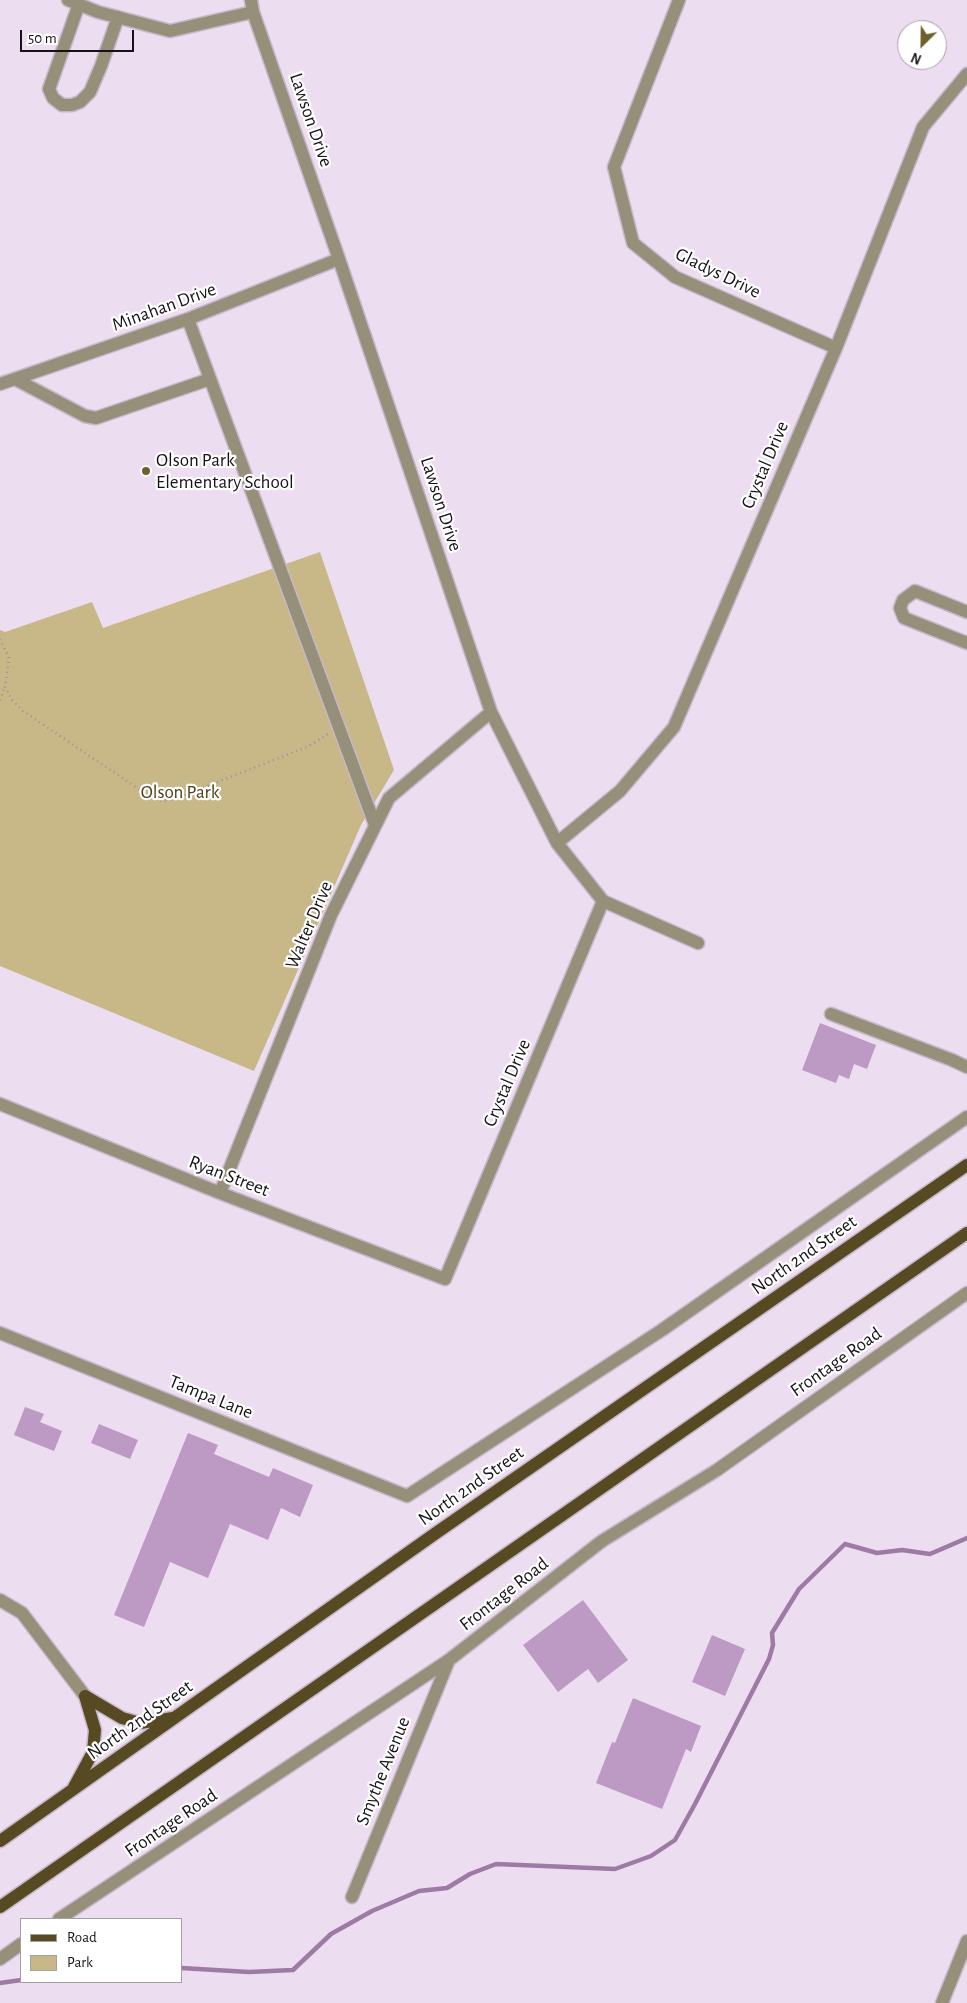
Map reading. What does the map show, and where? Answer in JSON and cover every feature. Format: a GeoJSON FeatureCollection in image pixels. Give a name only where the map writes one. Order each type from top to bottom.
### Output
{"type":"FeatureCollection","features":[{"type":"Feature","properties":{"kind":"main road","name":"North 2nd Street"},"geometry":{"type":"LineString","coordinates":[[0,1841],[444,1528],[967,1165]]}},
{"type":"Feature","properties":{"kind":"main road"},"geometry":{"type":"LineString","coordinates":[[0,1907],[967,1233]]}},
{"type":"Feature","properties":{"kind":"main road"},"geometry":{"type":"LineString","coordinates":[[85,1696],[122,1718],[140,1723],[176,1718]]}},
{"type":"Feature","properties":{"kind":"main road"},"geometry":{"type":"LineString","coordinates":[[72,1791],[92,1752],[95,1730],[85,1696]]}},
{"type":"Feature","properties":{"kind":"street","name":"Gladys Drive"},"geometry":{"type":"LineString","coordinates":[[679,0],[614,167],[632,243],[676,277],[836,348]]}},
{"type":"Feature","properties":{"kind":"street"},"geometry":{"type":"LineString","coordinates":[[118,17],[90,92],[80,102],[72,105],[62,104],[53,98],[49,89],[74,2],[118,17],[170,31],[252,6]]}},
{"type":"Feature","properties":{"kind":"street","name":"Lawson Drive"},"geometry":{"type":"LineString","coordinates":[[252,6],[491,712],[557,843],[603,901],[698,943]]}},
{"type":"Feature","properties":{"kind":"street","name":"Crystal Drive"},"geometry":{"type":"LineString","coordinates":[[557,843],[620,791],[674,727],[836,348],[923,127],[967,74]]}},
{"type":"Feature","properties":{"kind":"street","name":"Minahan Drive"},"geometry":{"type":"LineString","coordinates":[[0,384],[188,320],[339,259]]}},
{"type":"Feature","properties":{"kind":"street"},"geometry":{"type":"LineString","coordinates":[[188,320],[375,825]]}},
{"type":"Feature","properties":{"kind":"street"},"geometry":{"type":"LineString","coordinates":[[15,379],[86,416],[96,418],[210,379]]}},
{"type":"Feature","properties":{"kind":"street"},"geometry":{"type":"LineString","coordinates":[[967,612],[915,591],[903,600],[900,608],[904,618],[967,643]]}},
{"type":"Feature","properties":{"kind":"street","name":"Walter Drive"},"geometry":{"type":"LineString","coordinates":[[220,1193],[331,915],[388,798],[491,712]]}},
{"type":"Feature","properties":{"kind":"street","name":"Crystal Drive"},"geometry":{"type":"LineString","coordinates":[[445,1279],[603,901]]}},
{"type":"Feature","properties":{"kind":"street"},"geometry":{"type":"LineString","coordinates":[[832,1014],[952,1060],[967,1068]]}},
{"type":"Feature","properties":{"kind":"street","name":"Ryan Street"},"geometry":{"type":"LineString","coordinates":[[0,1104],[220,1193],[445,1279]]}},
{"type":"Feature","properties":{"kind":"street","name":"Tampa Lane"},"geometry":{"type":"LineString","coordinates":[[0,1333],[408,1496],[662,1330],[967,1117]]}},
{"type":"Feature","properties":{"kind":"street","name":"Frontage Road"},"geometry":{"type":"LineString","coordinates":[[61,1918],[450,1660],[602,1541],[716,1470],[967,1293]]}},
{"type":"Feature","properties":{"kind":"street"},"geometry":{"type":"LineString","coordinates":[[0,1600],[22,1613],[85,1696]]}},
{"type":"Feature","properties":{"kind":"street","name":"Smythe Avenue"},"geometry":{"type":"LineString","coordinates":[[352,1897],[450,1660]]}},
{"type":"Feature","properties":{"kind":"street"},"geometry":{"type":"LineString","coordinates":[[942,2003],[967,1941]]}},
{"type":"Feature","properties":{"kind":"street"},"geometry":{"type":"LineString","coordinates":[[0,1959],[20,1945]]}},
{"type":"Feature","properties":{"kind":"path"},"geometry":{"type":"LineString","coordinates":[[0,639],[9,658],[5,687],[0,700]]}},
{"type":"Feature","properties":{"kind":"path"},"geometry":{"type":"LineString","coordinates":[[5,687],[12,700],[23,711],[134,788],[162,801],[174,799],[307,747],[325,737],[339,725]]}},
{"type":"Feature","properties":{"kind":"green space","name":"Olson Park"},"geometry":{"type":"Polygon","coordinates":[[[320,552],[394,770],[361,825],[254,1071],[0,966],[0,630],[5,632],[92,602],[103,628],[320,552]]]}},
{"type":"Feature","properties":{"kind":"building"},"geometry":{"type":"Polygon","coordinates":[[[820,1023],[876,1045],[867,1069],[854,1064],[849,1079],[839,1075],[836,1083],[802,1070],[820,1023]]]}},
{"type":"Feature","properties":{"kind":"building"},"geometry":{"type":"Polygon","coordinates":[[[25,1407],[44,1414],[40,1422],[62,1431],[54,1451],[14,1435],[25,1407]]]}},
{"type":"Feature","properties":{"kind":"building"},"geometry":{"type":"Polygon","coordinates":[[[99,1424],[138,1440],[130,1459],[91,1443],[99,1424]]]}},
{"type":"Feature","properties":{"kind":"building"},"geometry":{"type":"Polygon","coordinates":[[[188,1433],[218,1445],[214,1454],[269,1477],[273,1468],[313,1485],[300,1517],[281,1508],[268,1540],[230,1524],[208,1578],[170,1562],[144,1627],[114,1615],[188,1433]]]}},
{"type":"Feature","properties":{"kind":"building"},"geometry":{"type":"Polygon","coordinates":[[[583,1600],[628,1660],[598,1683],[588,1669],[558,1692],[523,1645],[583,1600]]]}},
{"type":"Feature","properties":{"kind":"building"},"geometry":{"type":"Polygon","coordinates":[[[712,1635],[745,1649],[725,1696],[692,1682],[712,1635]]]}},
{"type":"Feature","properties":{"kind":"building"},"geometry":{"type":"Polygon","coordinates":[[[633,1698],[701,1726],[691,1752],[686,1749],[662,1809],[596,1783],[612,1742],[615,1743],[633,1698]]]}},
{"type":"Feature","properties":{"kind":"waterway"},"geometry":{"type":"LineString","coordinates":[[182,1968],[249,1972],[293,1970],[331,1934],[372,1911],[419,1891],[447,1888],[470,1874],[496,1864],[615,1869],[651,1856],[675,1840],[695,1804],[769,1659],[773,1645],[772,1633],[799,1589],[845,1544],[877,1553],[902,1550],[930,1554],[967,1538]]}},
{"type":"Feature","properties":{"kind":"waterway"},"geometry":{"type":"LineString","coordinates":[[0,1983],[20,1980]]}},
{"type":"Feature","properties":{"kind":"place","name":"Olson Park Elementary School"},"geometry":{"type":"Point","coordinates":[146,471]}}]}
